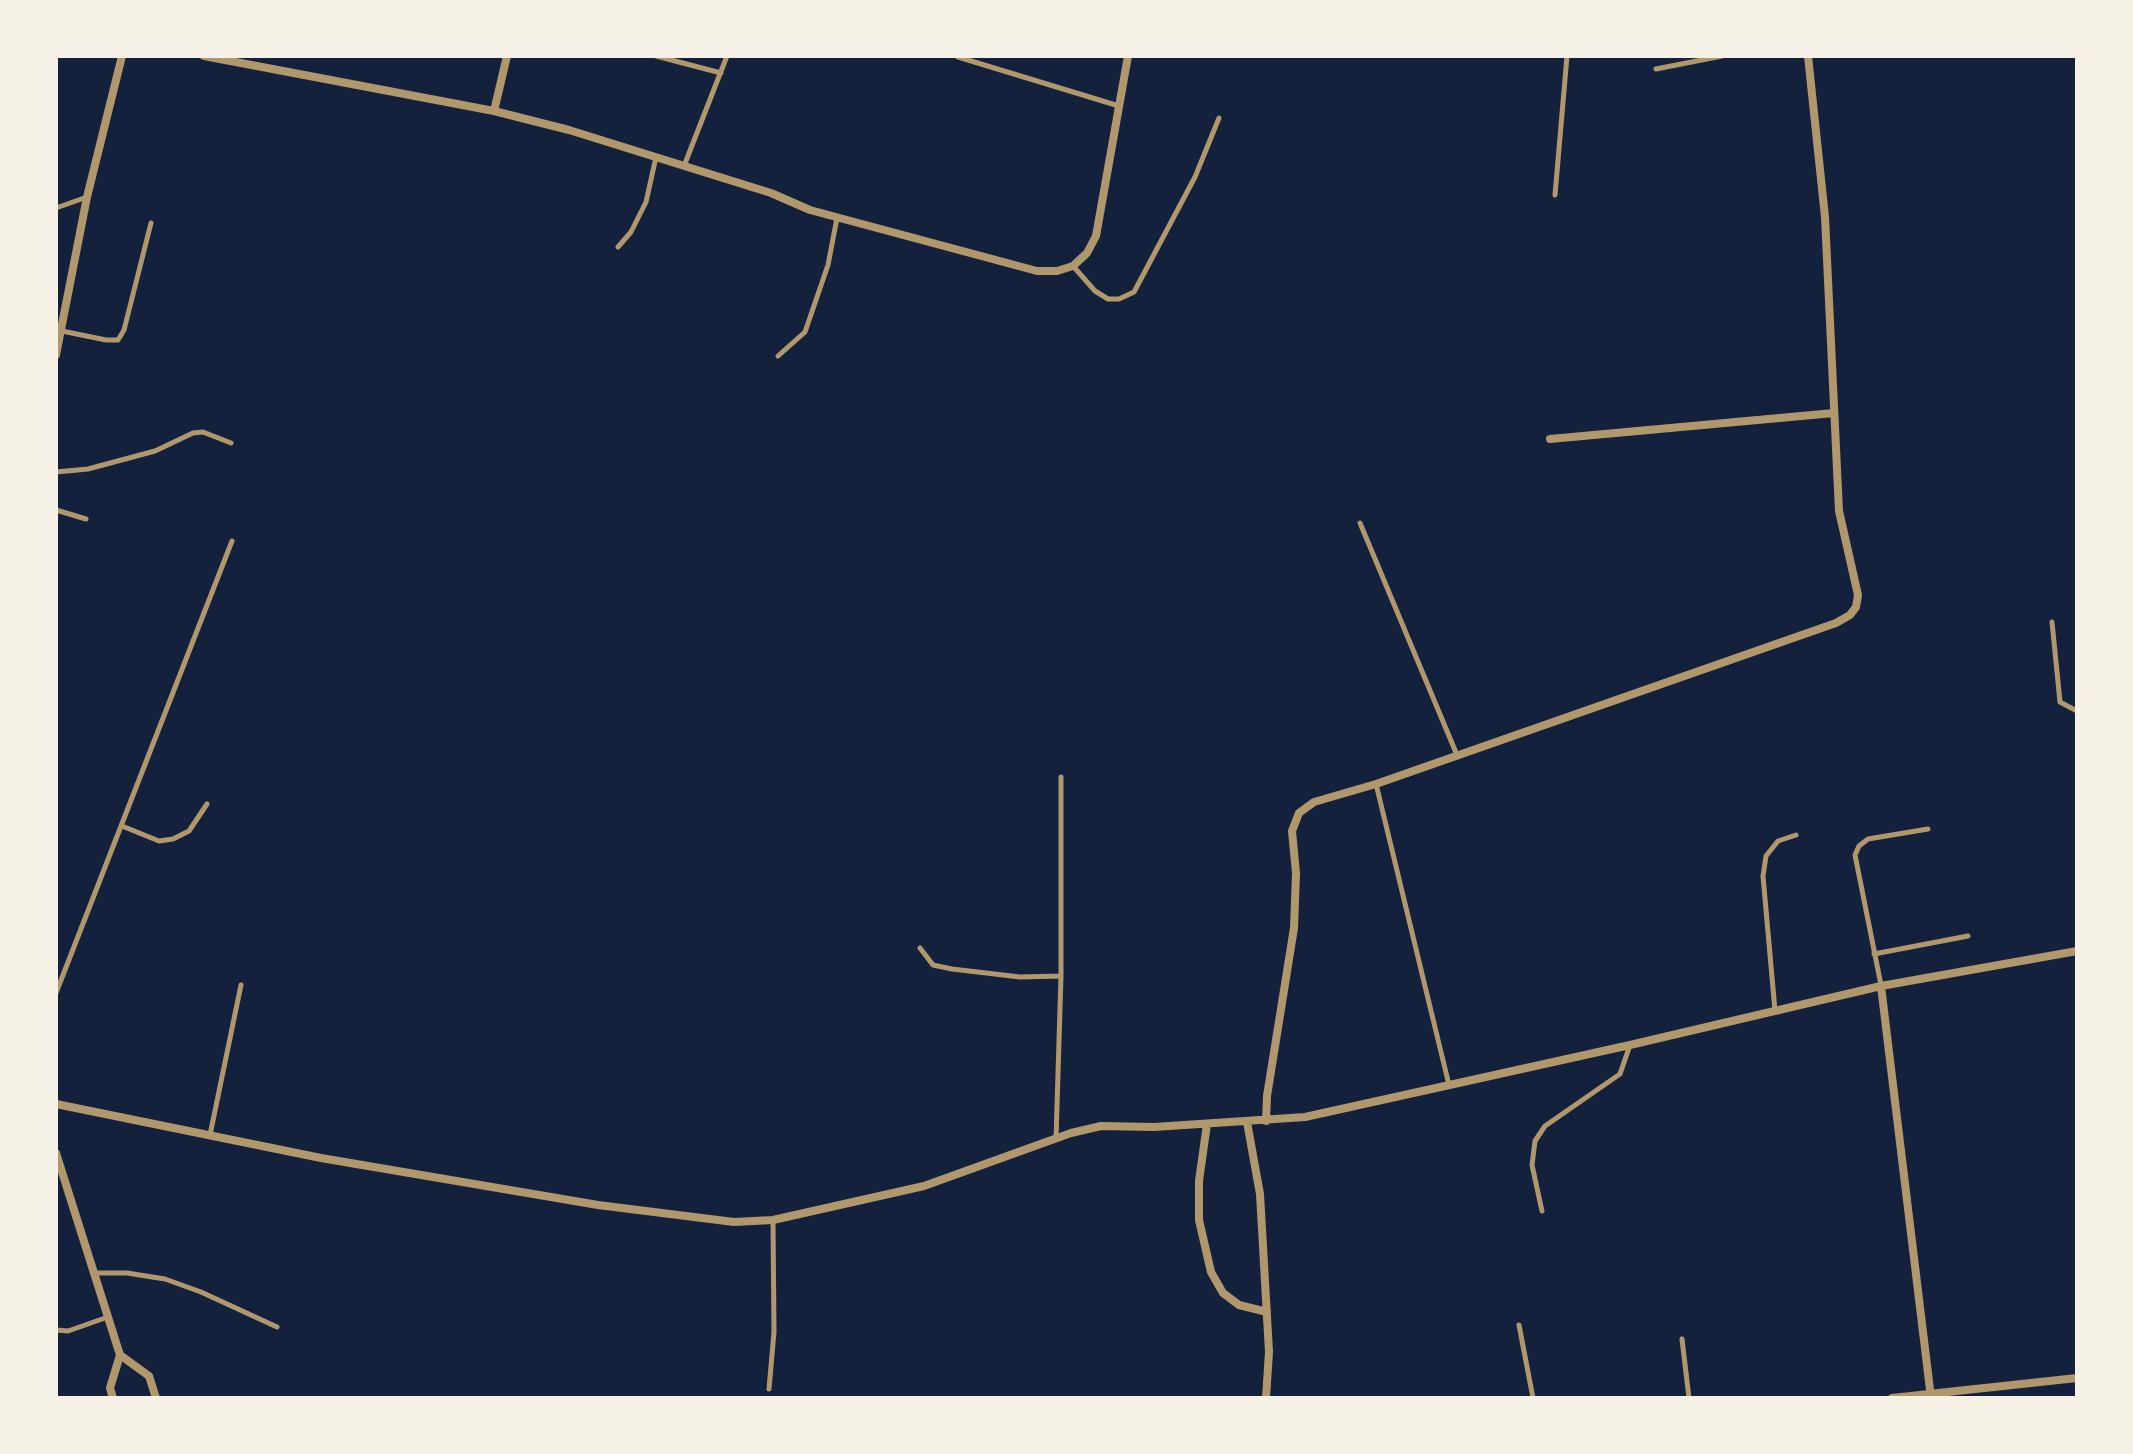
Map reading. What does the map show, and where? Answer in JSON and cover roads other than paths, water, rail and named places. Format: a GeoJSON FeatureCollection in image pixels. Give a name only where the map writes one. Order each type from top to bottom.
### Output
{"type":"FeatureCollection","features":[{"type":"Feature","properties":{"kind":"street"},"geometry":{"type":"LineString","coordinates":[[56,355],[87,197],[122,56]]}},
{"type":"Feature","properties":{"kind":"street"},"geometry":{"type":"LineString","coordinates":[[204,56],[494,111],[569,130],[771,193],[810,210],[1037,271],[1057,271],[1073,266],[1087,253],[1096,236],[1128,56]]}},
{"type":"Feature","properties":{"kind":"street"},"geometry":{"type":"LineString","coordinates":[[494,111],[507,56]]}},
{"type":"Feature","properties":{"kind":"street"},"geometry":{"type":"LineString","coordinates":[[1266,1121],[1267,1096],[1294,928],[1296,873],[1292,831],[1299,813],[1314,802],[1376,784],[1836,623],[1850,615],[1856,607],[1858,595],[1839,511],[1825,217],[1808,56]]}},
{"type":"Feature","properties":{"kind":"street"},"geometry":{"type":"LineString","coordinates":[[1550,439],[1834,413]]}},
{"type":"Feature","properties":{"kind":"street"},"geometry":{"type":"LineString","coordinates":[[56,1104],[336,1160],[598,1205],[734,1222],[773,1220],[924,1186],[1101,1126],[1207,1124],[1305,1117],[1881,986],[2077,951]]}},
{"type":"Feature","properties":{"kind":"street"},"geometry":{"type":"LineString","coordinates":[[1881,986],[1931,1396]]}},
{"type":"Feature","properties":{"kind":"street"},"geometry":{"type":"LineString","coordinates":[[1247,1122],[1260,1194],[1269,1352],[1266,1398]]}},
{"type":"Feature","properties":{"kind":"street"},"geometry":{"type":"LineString","coordinates":[[1207,1124],[1199,1181],[1199,1220],[1211,1272],[1223,1293],[1239,1305],[1267,1312]]}},
{"type":"Feature","properties":{"kind":"street"},"geometry":{"type":"LineString","coordinates":[[56,1153],[120,1355],[110,1388],[113,1398]]}},
{"type":"Feature","properties":{"kind":"street"},"geometry":{"type":"LineString","coordinates":[[120,1355],[149,1376],[156,1398]]}},
{"type":"Feature","properties":{"kind":"street"},"geometry":{"type":"LineString","coordinates":[[1892,1398],[2077,1378]]}},
{"type":"Feature","properties":{"kind":"lane"},"geometry":{"type":"LineString","coordinates":[[656,56],[721,73]]}},
{"type":"Feature","properties":{"kind":"lane"},"geometry":{"type":"LineString","coordinates":[[684,166],[727,56]]}},
{"type":"Feature","properties":{"kind":"lane"},"geometry":{"type":"LineString","coordinates":[[1555,195],[1567,56]]}},
{"type":"Feature","properties":{"kind":"lane"},"geometry":{"type":"LineString","coordinates":[[1656,69],[1722,56]]}},
{"type":"Feature","properties":{"kind":"lane"},"geometry":{"type":"LineString","coordinates":[[958,57],[1119,106]]}},
{"type":"Feature","properties":{"kind":"lane"},"geometry":{"type":"LineString","coordinates":[[1073,266],[1095,291],[1108,299],[1119,299],[1134,292],[1195,177],[1219,118]]}},
{"type":"Feature","properties":{"kind":"lane"},"geometry":{"type":"LineString","coordinates":[[618,247],[631,232],[646,202],[656,156]]}},
{"type":"Feature","properties":{"kind":"lane"},"geometry":{"type":"LineString","coordinates":[[56,208],[87,197]]}},
{"type":"Feature","properties":{"kind":"lane"},"geometry":{"type":"LineString","coordinates":[[778,356],[805,332],[824,279],[838,217]]}},
{"type":"Feature","properties":{"kind":"lane"},"geometry":{"type":"LineString","coordinates":[[62,331],[118,340],[124,330],[151,223]]}},
{"type":"Feature","properties":{"kind":"lane"},"geometry":{"type":"LineString","coordinates":[[56,472],[88,469],[155,451],[193,433],[203,432],[231,443]]}},
{"type":"Feature","properties":{"kind":"lane"},"geometry":{"type":"LineString","coordinates":[[56,510],[86,519]]}},
{"type":"Feature","properties":{"kind":"lane"},"geometry":{"type":"LineString","coordinates":[[1360,523],[1457,755]]}},
{"type":"Feature","properties":{"kind":"lane"},"geometry":{"type":"LineString","coordinates":[[56,993],[232,541]]}},
{"type":"Feature","properties":{"kind":"lane"},"geometry":{"type":"LineString","coordinates":[[2052,622],[2060,702],[2077,711]]}},
{"type":"Feature","properties":{"kind":"lane"},"geometry":{"type":"LineString","coordinates":[[1056,1139],[1061,976],[1061,777]]}},
{"type":"Feature","properties":{"kind":"lane"},"geometry":{"type":"LineString","coordinates":[[1376,784],[1449,1085]]}},
{"type":"Feature","properties":{"kind":"lane"},"geometry":{"type":"LineString","coordinates":[[122,826],[159,841],[173,839],[189,831],[207,804]]}},
{"type":"Feature","properties":{"kind":"lane"},"geometry":{"type":"LineString","coordinates":[[1881,986],[1855,855],[1859,846],[1868,839],[1928,829]]}},
{"type":"Feature","properties":{"kind":"lane"},"geometry":{"type":"LineString","coordinates":[[1775,1011],[1763,876],[1766,856],[1772,848],[1778,841],[1796,835]]}},
{"type":"Feature","properties":{"kind":"lane"},"geometry":{"type":"LineString","coordinates":[[1874,954],[1968,936]]}},
{"type":"Feature","properties":{"kind":"lane"},"geometry":{"type":"LineString","coordinates":[[920,948],[933,965],[952,969],[1020,977],[1061,976]]}},
{"type":"Feature","properties":{"kind":"lane"},"geometry":{"type":"LineString","coordinates":[[210,1135],[241,985]]}},
{"type":"Feature","properties":{"kind":"lane"},"geometry":{"type":"LineString","coordinates":[[1542,1211],[1532,1165],[1535,1141],[1545,1126],[1620,1074],[1630,1045]]}},
{"type":"Feature","properties":{"kind":"lane"},"geometry":{"type":"LineString","coordinates":[[769,1389],[774,1332],[773,1220]]}},
{"type":"Feature","properties":{"kind":"lane"},"geometry":{"type":"LineString","coordinates":[[95,1273],[127,1273],[165,1279],[277,1327]]}},
{"type":"Feature","properties":{"kind":"lane"},"geometry":{"type":"LineString","coordinates":[[56,1330],[68,1331],[109,1317]]}},
{"type":"Feature","properties":{"kind":"lane"},"geometry":{"type":"LineString","coordinates":[[1519,1325],[1533,1398]]}},
{"type":"Feature","properties":{"kind":"lane"},"geometry":{"type":"LineString","coordinates":[[1682,1339],[1689,1398]]}}]}
